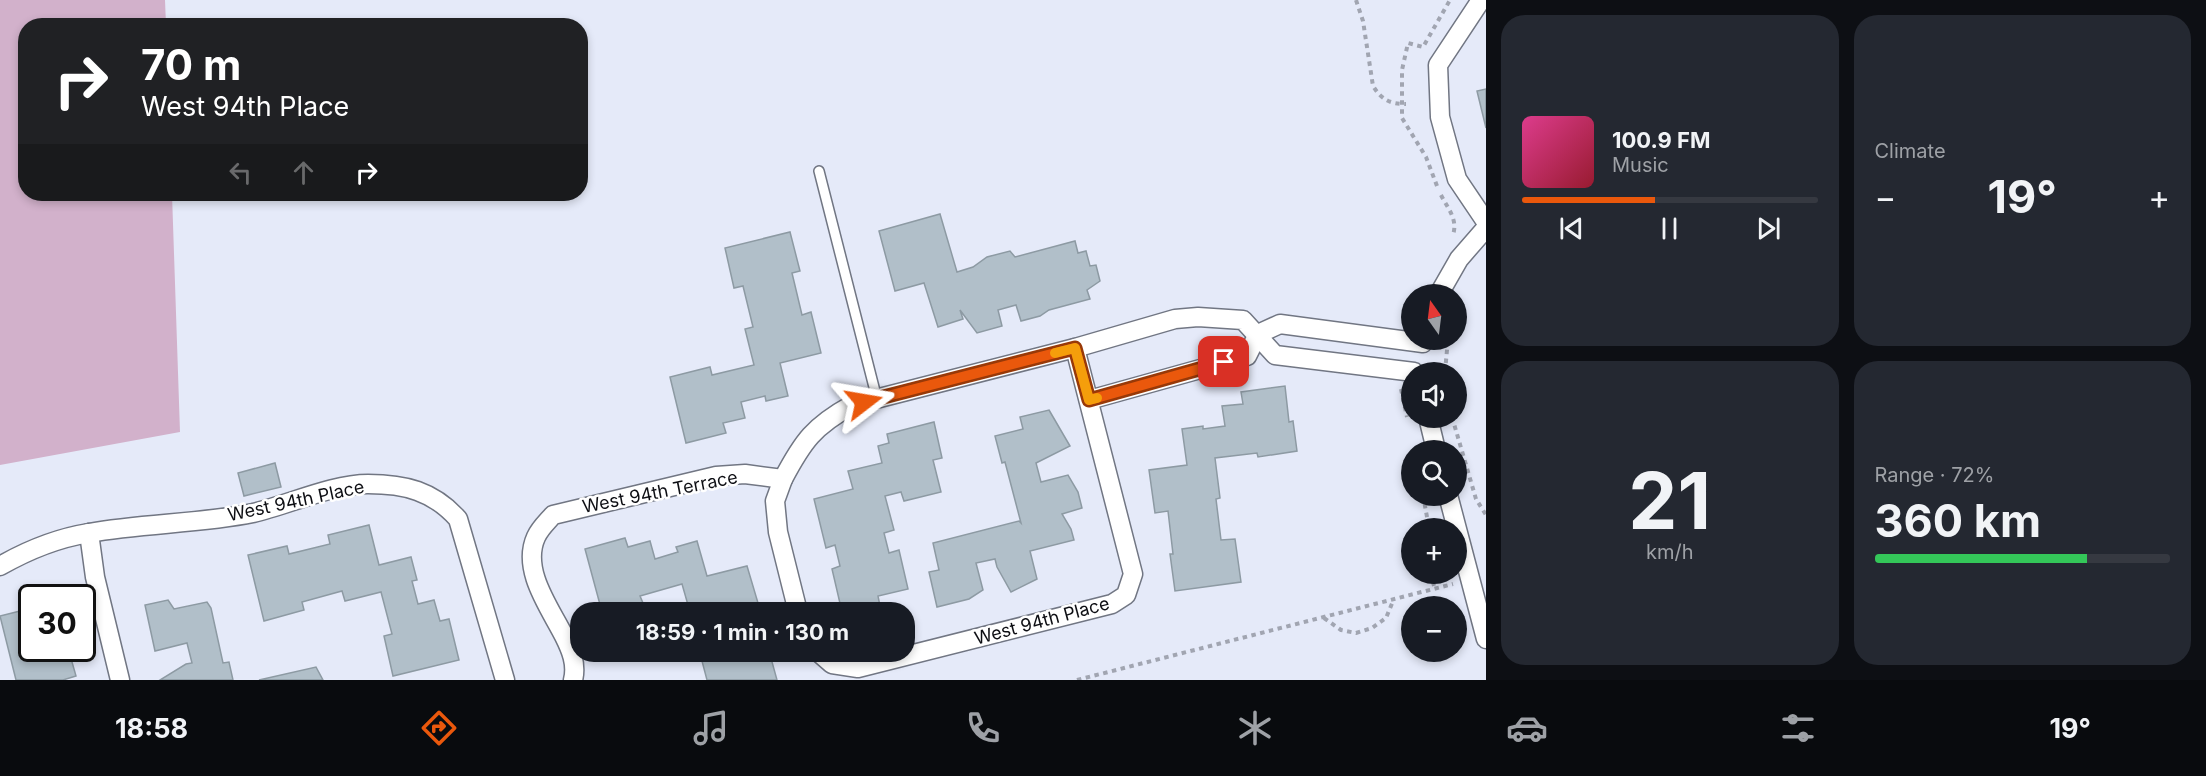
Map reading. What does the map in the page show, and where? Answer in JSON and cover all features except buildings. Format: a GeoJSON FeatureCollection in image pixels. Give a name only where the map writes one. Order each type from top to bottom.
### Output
{"type":"FeatureCollection","features":[{"type":"Feature","properties":{"kind":"street"},"geometry":{"type":"LineString","coordinates":[[1481,0],[1438,64],[1440,117],[1457,179],[1486,222]]}},
{"type":"Feature","properties":{"kind":"street"},"geometry":{"type":"LineString","coordinates":[[1445,284],[1459,259],[1486,228]]}},
{"type":"Feature","properties":{"kind":"street"},"geometry":{"type":"LineString","coordinates":[[796,602],[777,522],[775,501],[783,478],[800,447],[831,417],[852,405],[1075,348],[1175,319],[1198,317],[1243,320],[1275,355],[1401,370]]}},
{"type":"Feature","properties":{"kind":"street"},"geometry":{"type":"LineString","coordinates":[[1089,400],[1247,356],[1258,334],[1280,324],[1401,338]]}},
{"type":"Feature","properties":{"kind":"street","name":"West 94th Place"},"geometry":{"type":"LineString","coordinates":[[915,654],[1112,604],[1126,595],[1133,574],[1075,348]]}},
{"type":"Feature","properties":{"kind":"street","name":"West 94th Terrace"},"geometry":{"type":"LineString","coordinates":[[573,680],[575,673],[573,654],[535,577],[531,558],[535,538],[554,515],[717,476],[745,474],[783,478]]}},
{"type":"Feature","properties":{"kind":"street","name":"West 94th Place"},"geometry":{"type":"LineString","coordinates":[[0,566],[25,552],[89,533],[252,513],[331,490],[366,484],[402,487],[429,494],[446,505],[458,519],[505,680]]}},
{"type":"Feature","properties":{"kind":"street"},"geometry":{"type":"LineString","coordinates":[[1451,506],[1486,639]]}},
{"type":"Feature","properties":{"kind":"street"},"geometry":{"type":"LineString","coordinates":[[89,533],[95,577],[120,680]]}},
{"type":"Feature","properties":{"kind":"street","name":"West 94th Place"},"geometry":{"type":"LineString","coordinates":[[830,662],[858,668],[882,662]]}},
{"type":"Feature","properties":{"kind":"lane"},"geometry":{"type":"LineString","coordinates":[[819,171],[877,399]]}},
{"type":"Feature","properties":{"kind":"path"},"geometry":{"type":"LineString","coordinates":[[1356,0],[1363,21],[1373,86],[1387,101],[1395,105],[1406,105]]}},
{"type":"Feature","properties":{"kind":"path"},"geometry":{"type":"LineString","coordinates":[[1455,428],[1476,500],[1486,515]]}},
{"type":"Feature","properties":{"kind":"path"},"geometry":{"type":"LineString","coordinates":[[1433,584],[1435,589]]}},
{"type":"Feature","properties":{"kind":"path"},"geometry":{"type":"LineString","coordinates":[[1077,680],[1450,585]]}},
{"type":"Feature","properties":{"kind":"path"},"geometry":{"type":"LineString","coordinates":[[1324,618],[1341,630],[1356,633],[1372,628],[1386,618],[1393,600]]}},
{"type":"Feature","properties":{"kind":"shaded area"},"geometry":{"type":"Polygon","coordinates":[[[0,0],[165,0],[166,18],[18,18],[18,201],[172,201],[180,432],[0,465],[0,0]]]}},
{"type":"Feature","properties":{"kind":"slow traffic"},"geometry":{"type":"LineString","coordinates":[[1055,353],[1075,348],[1089,400],[1097,398]]}},
{"type":"Feature","properties":{"kind":"route"},"geometry":{"type":"LineString","coordinates":[[864,402],[1075,348],[1089,400],[1224,362]]}}]}
